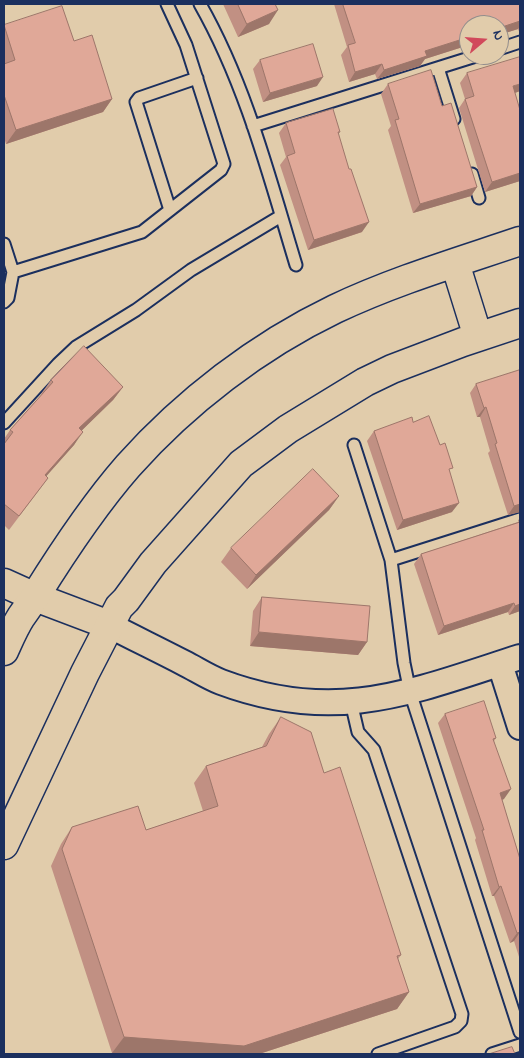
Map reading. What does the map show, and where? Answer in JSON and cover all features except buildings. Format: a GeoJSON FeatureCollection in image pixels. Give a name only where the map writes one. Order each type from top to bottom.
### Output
{"type":"FeatureCollection","features":[{"type":"Feature","properties":{"kind":"main road"},"geometry":{"type":"LineString","coordinates":[[4,651],[20,619],[64,550],[127,467],[170,424],[223,379],[279,341],[335,310],[386,288],[520,241]]}},
{"type":"Feature","properties":{"kind":"main road"},"geometry":{"type":"LineString","coordinates":[[455,263],[478,337]]}},
{"type":"Feature","properties":{"kind":"main road"},"geometry":{"type":"LineString","coordinates":[[4,845],[85,673],[119,608],[153,563],[241,464],[288,429],[365,382],[392,369],[520,323]]}},
{"type":"Feature","properties":{"kind":"main road"},"geometry":{"type":"LineString","coordinates":[[4,583],[109,625]]}},
{"type":"Feature","properties":{"kind":"street"},"geometry":{"type":"LineString","coordinates":[[109,625],[219,681],[242,689],[293,701],[319,703],[377,699],[410,692],[510,660],[520,727]]}},
{"type":"Feature","properties":{"kind":"lane"},"geometry":{"type":"LineString","coordinates":[[13,272],[142,232],[221,170],[224,164],[197,78],[186,45],[168,4]]}},
{"type":"Feature","properties":{"kind":"lane"},"geometry":{"type":"LineString","coordinates":[[200,4],[226,56],[248,108],[296,265]]}},
{"type":"Feature","properties":{"kind":"lane"},"geometry":{"type":"LineString","coordinates":[[253,126],[459,61]]}},
{"type":"Feature","properties":{"kind":"lane"},"geometry":{"type":"LineString","coordinates":[[438,68],[458,133]]}},
{"type":"Feature","properties":{"kind":"lane"},"geometry":{"type":"LineString","coordinates":[[170,210],[136,102],[139,98],[197,78]]}},
{"type":"Feature","properties":{"kind":"lane"},"geometry":{"type":"LineString","coordinates":[[467,161],[479,198]]}},
{"type":"Feature","properties":{"kind":"lane"},"geometry":{"type":"LineString","coordinates":[[4,423],[76,347],[136,310],[191,270],[281,216]]}},
{"type":"Feature","properties":{"kind":"lane"},"geometry":{"type":"LineString","coordinates":[[4,244],[13,272],[8,298],[4,302]]}},
{"type":"Feature","properties":{"kind":"lane"},"geometry":{"type":"LineString","coordinates":[[354,445],[391,560],[403,659],[410,692],[520,1032]]}},
{"type":"Feature","properties":{"kind":"lane"},"geometry":{"type":"LineString","coordinates":[[391,560],[520,519]]}},
{"type":"Feature","properties":{"kind":"lane"},"geometry":{"type":"LineString","coordinates":[[351,702],[358,732],[374,750],[462,1014],[461,1021],[455,1027],[378,1054]]}},
{"type":"Feature","properties":{"kind":"lane"},"geometry":{"type":"LineString","coordinates":[[492,1054],[520,1045]]}}]}
